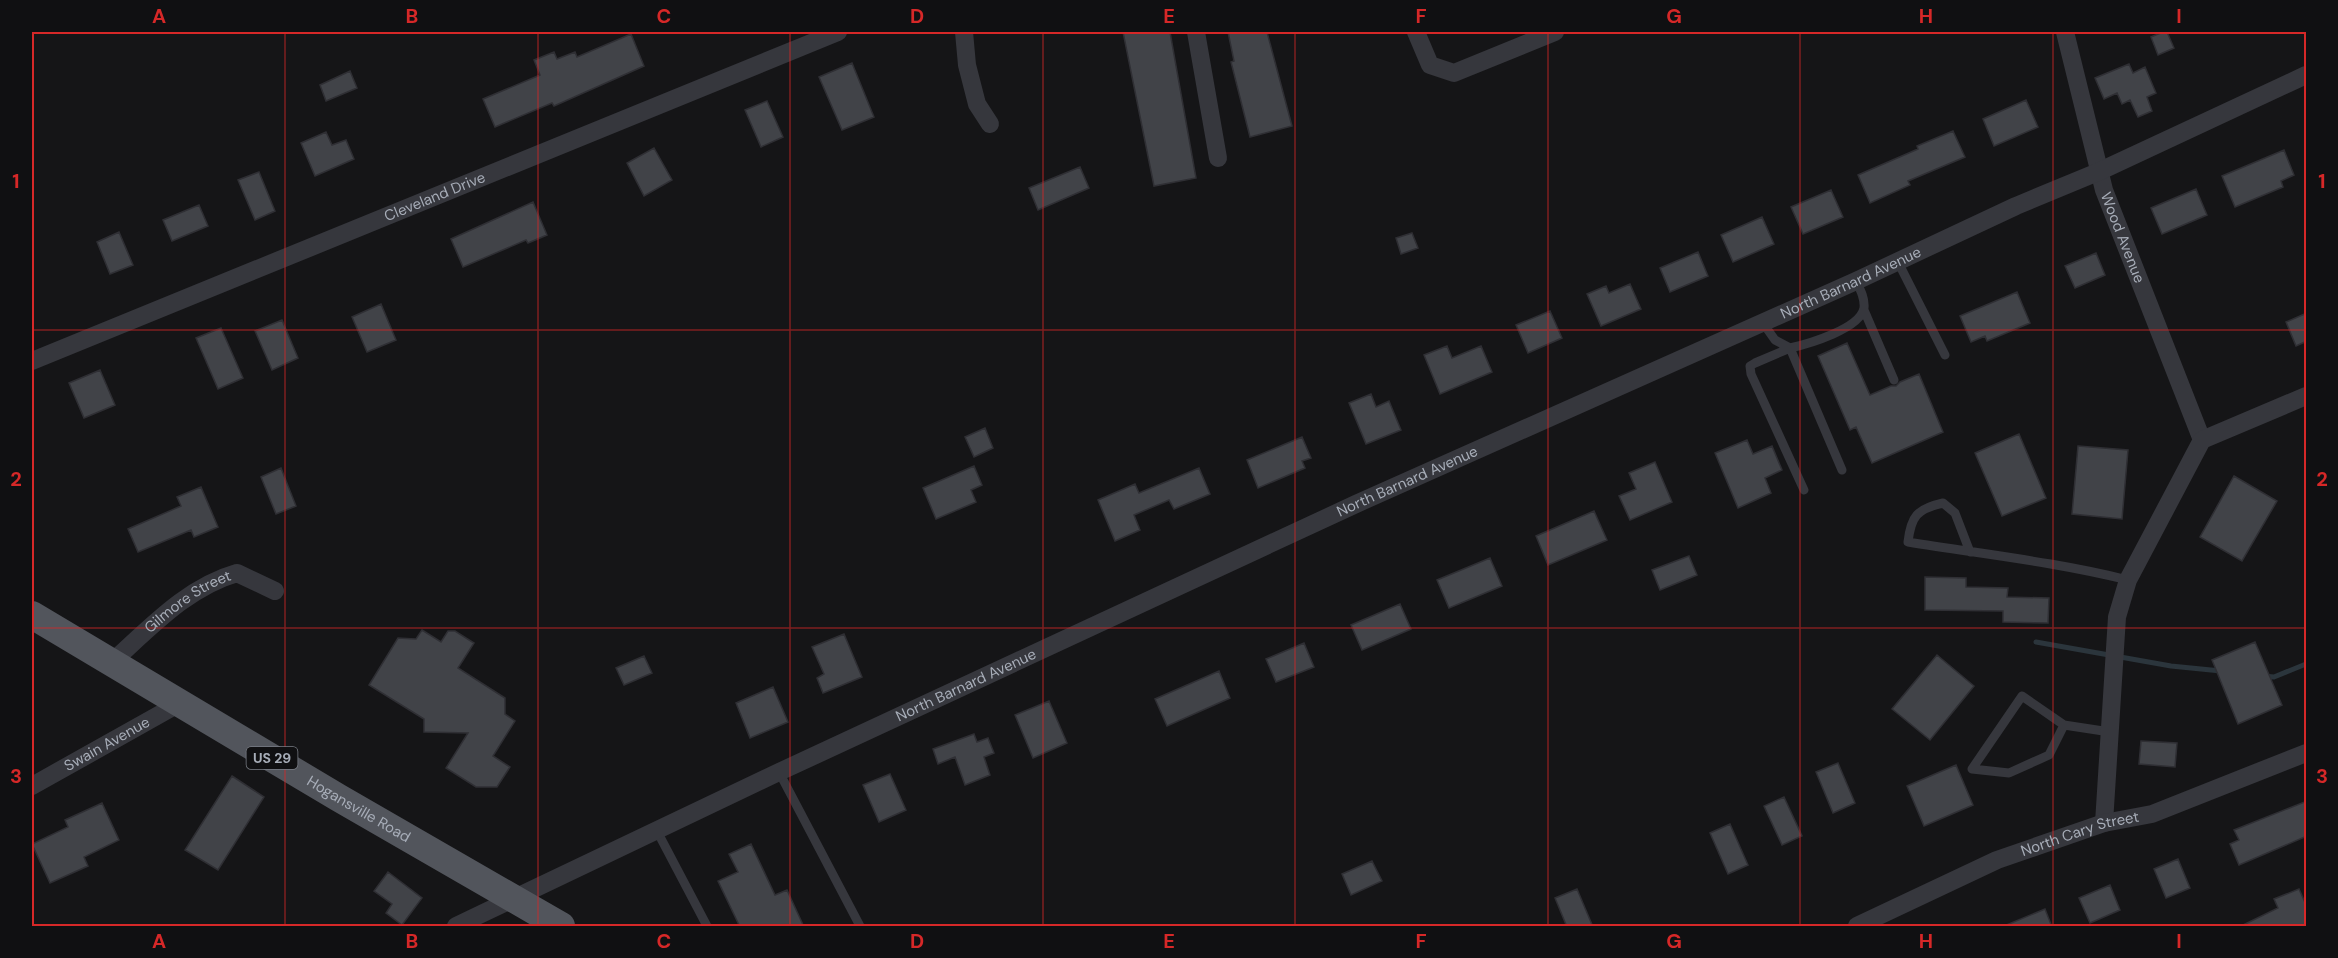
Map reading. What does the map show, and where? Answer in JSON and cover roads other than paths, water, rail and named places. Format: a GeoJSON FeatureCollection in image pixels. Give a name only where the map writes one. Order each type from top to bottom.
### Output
{"type":"FeatureCollection","features":[{"type":"Feature","properties":{"kind":"main road","name":"Hogansville Road"},"geometry":{"type":"LineString","coordinates":[[32,615],[561,927]]}},
{"type":"Feature","properties":{"kind":"street","name":"Cleveland Drive"},"geometry":{"type":"LineString","coordinates":[[32,361],[838,32]]}},
{"type":"Feature","properties":{"kind":"street"},"geometry":{"type":"LineString","coordinates":[[964,32],[967,65],[977,104],[990,124]]}},
{"type":"Feature","properties":{"kind":"street"},"geometry":{"type":"LineString","coordinates":[[1196,32],[1218,158]]}},
{"type":"Feature","properties":{"kind":"street"},"geometry":{"type":"LineString","coordinates":[[1416,32],[1430,66],[1454,73],[1555,32]]}},
{"type":"Feature","properties":{"kind":"street","name":"Wood Avenue"},"geometry":{"type":"LineString","coordinates":[[2065,32],[2098,172],[2202,440]]}},
{"type":"Feature","properties":{"kind":"street","name":"North Barnard Avenue"},"geometry":{"type":"LineString","coordinates":[[456,927],[779,772],[1356,504],[1762,323],[2016,206],[2098,172],[2307,75]]}},
{"type":"Feature","properties":{"kind":"street"},"geometry":{"type":"LineString","coordinates":[[2104,823],[2117,617],[2128,580],[2202,440],[2307,396]]}},
{"type":"Feature","properties":{"kind":"street","name":"Gilmore Street"},"geometry":{"type":"LineString","coordinates":[[111,663],[189,594],[220,578],[237,573],[275,591]]}},
{"type":"Feature","properties":{"kind":"street","name":"Swain Avenue"},"geometry":{"type":"LineString","coordinates":[[32,786],[180,703]]}},
{"type":"Feature","properties":{"kind":"street","name":"North Cary Street"},"geometry":{"type":"LineString","coordinates":[[1857,927],[1997,860],[2104,823],[2152,814],[2307,753]]}},
{"type":"Feature","properties":{"kind":"lane"},"geometry":{"type":"LineString","coordinates":[[1897,260],[1945,355]]}},
{"type":"Feature","properties":{"kind":"lane"},"geometry":{"type":"LineString","coordinates":[[1856,280],[1863,298],[1864,310],[1894,380]]}},
{"type":"Feature","properties":{"kind":"lane"},"geometry":{"type":"LineString","coordinates":[[1804,490],[1751,374],[1750,366],[1857,322],[1864,310]]}},
{"type":"Feature","properties":{"kind":"lane"},"geometry":{"type":"LineString","coordinates":[[1762,323],[1775,340],[1790,348],[1842,470]]}},
{"type":"Feature","properties":{"kind":"lane"},"geometry":{"type":"LineString","coordinates":[[1970,552],[1955,513],[1943,503],[1926,507],[1910,523],[1908,542],[1970,552],[2093,571],[2128,580]]}},
{"type":"Feature","properties":{"kind":"lane"},"geometry":{"type":"LineString","coordinates":[[2064,725],[2049,755],[2009,773],[1972,769],[2022,696],[2064,725],[2110,732]]}},
{"type":"Feature","properties":{"kind":"lane"},"geometry":{"type":"LineString","coordinates":[[779,772],[860,927]]}},
{"type":"Feature","properties":{"kind":"lane"},"geometry":{"type":"LineString","coordinates":[[657,831],[706,927]]}},
{"type":"Feature","properties":{"kind":"waterway"},"geometry":{"type":"LineString","coordinates":[[2036,642],[2171,666],[2221,671]]}},
{"type":"Feature","properties":{"kind":"waterway"},"geometry":{"type":"LineString","coordinates":[[2263,676],[2274,677],[2306,664]]}}]}
